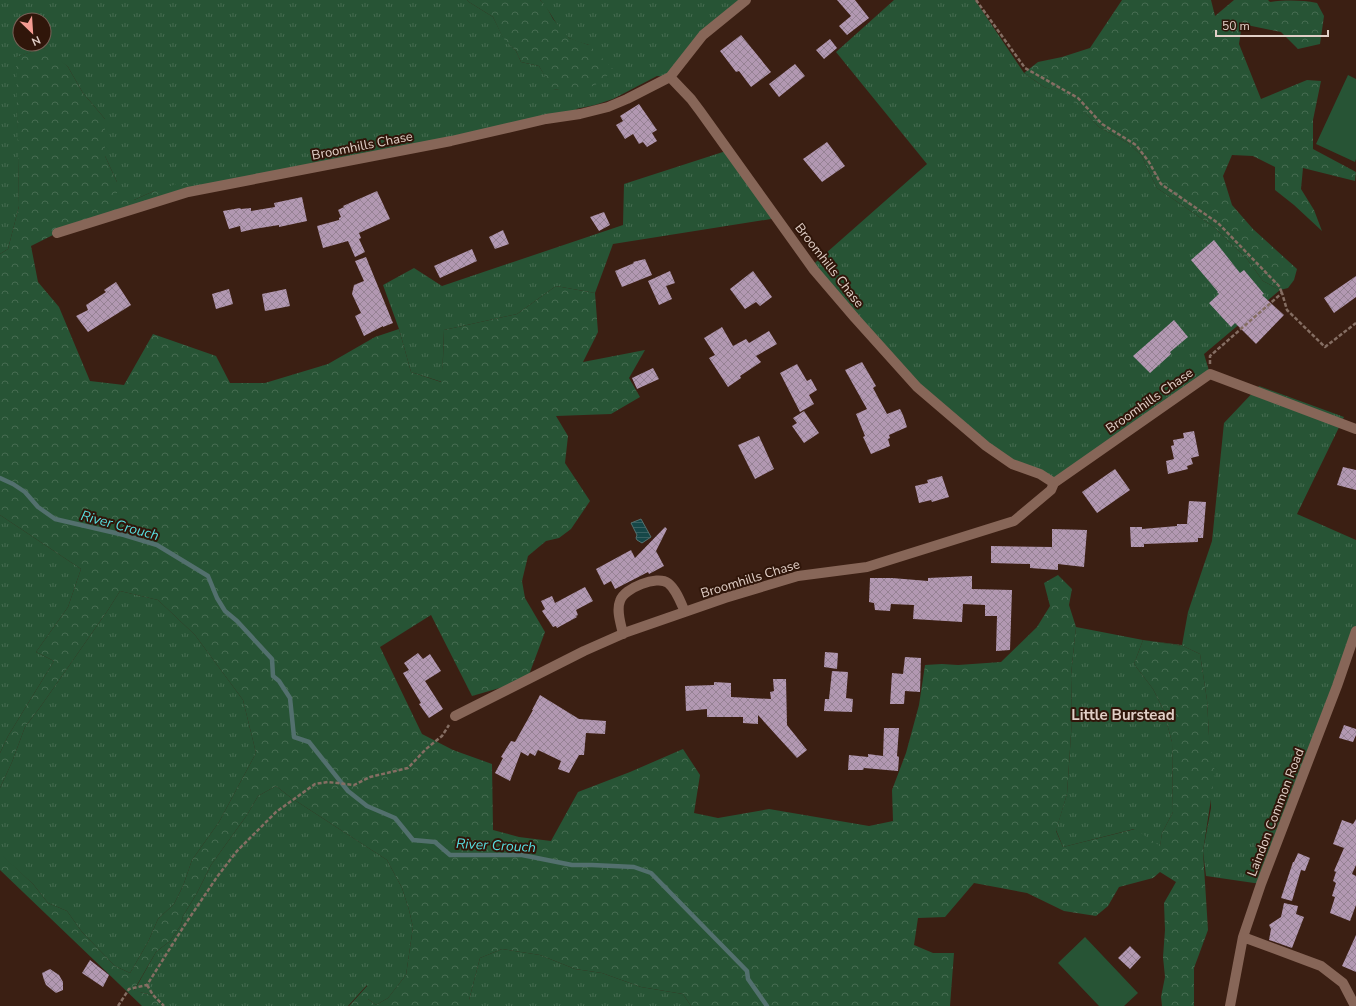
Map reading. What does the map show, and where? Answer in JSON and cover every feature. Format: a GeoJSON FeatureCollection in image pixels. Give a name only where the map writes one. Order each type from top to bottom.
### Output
{"type":"FeatureCollection","features":[{"type":"Feature","properties":{"kind":"street","name":"Broomhills Chase"},"geometry":{"type":"LineString","coordinates":[[57,233],[188,192],[451,141],[546,119],[580,114],[608,107],[670,78],[703,35],[746,0]]}},
{"type":"Feature","properties":{"kind":"street","name":"Broomhills Chase"},"geometry":{"type":"LineString","coordinates":[[670,78],[691,99],[814,270],[917,387],[986,446],[1012,464],[1040,474],[1054,483]]}},
{"type":"Feature","properties":{"kind":"street","name":"Broomhills Chase"},"geometry":{"type":"LineString","coordinates":[[454,716],[584,651],[623,634],[724,598],[798,576],[867,567],[1014,520],[1051,490],[1054,483],[1210,374],[1356,429]]}},
{"type":"Feature","properties":{"kind":"street"},"geometry":{"type":"LineString","coordinates":[[623,634],[619,602],[626,593],[639,585],[659,580],[666,582],[671,586],[685,612]]}},
{"type":"Feature","properties":{"kind":"street","name":"Laindon Common Road"},"geometry":{"type":"LineString","coordinates":[[1230,1006],[1243,937],[1264,877],[1337,686],[1356,631]]}},
{"type":"Feature","properties":{"kind":"street"},"geometry":{"type":"LineString","coordinates":[[1243,937],[1321,966],[1344,983],[1355,1006]]}},
{"type":"Feature","properties":{"kind":"path"},"geometry":{"type":"LineString","coordinates":[[976,0],[1025,68],[1078,98],[1102,124],[1136,144],[1149,162],[1161,184],[1218,223],[1279,286],[1287,310],[1325,347],[1356,323]]}},
{"type":"Feature","properties":{"kind":"path"},"geometry":{"type":"LineString","coordinates":[[1210,374],[1210,356],[1282,293]]}},
{"type":"Feature","properties":{"kind":"path"},"geometry":{"type":"LineString","coordinates":[[118,1006],[129,989],[147,985],[217,877],[237,851],[276,812],[315,784],[328,782],[354,785],[370,777],[408,768],[442,736],[454,716]]}},
{"type":"Feature","properties":{"kind":"path"},"geometry":{"type":"LineString","coordinates":[[147,985],[153,995],[164,1006]]}},
{"type":"Feature","properties":{"kind":"green space"},"geometry":{"type":"Polygon","coordinates":[[[0,0],[467,0],[493,17],[503,37],[516,51],[521,62],[539,66],[554,90],[570,87],[589,45],[569,38],[557,25],[540,0],[746,0],[703,35],[670,77],[657,76],[613,99],[576,109],[580,114],[257,180],[154,191],[134,200],[117,200],[117,182],[105,156],[105,119],[83,93],[68,67],[49,52],[52,52],[52,12],[12,12],[12,52],[32,52],[17,57],[19,206],[8,249],[0,254],[0,0]]]}},
{"type":"Feature","properties":{"kind":"green space"},"geometry":{"type":"Polygon","coordinates":[[[467,0],[540,0],[569,38],[589,45],[614,70],[594,86],[553,90],[539,66],[521,62],[516,51],[503,38],[493,17],[467,0]]]}},
{"type":"Feature","properties":{"kind":"green space"},"geometry":{"type":"Polygon","coordinates":[[[894,0],[975,0],[1024,73],[1044,87],[1065,93],[1099,127],[1128,143],[1142,156],[1157,188],[1214,227],[1247,259],[1263,281],[1280,290],[1204,354],[1210,374],[1054,483],[1012,464],[917,387],[808,269],[927,164],[836,52],[894,0]]]}},
{"type":"Feature","properties":{"kind":"green space"},"geometry":{"type":"Polygon","coordinates":[[[1122,0],[1211,0],[1215,16],[1234,0],[1268,0],[1270,2],[1305,1],[1317,3],[1324,16],[1320,44],[1298,49],[1281,32],[1242,24],[1239,44],[1261,99],[1307,80],[1321,81],[1313,120],[1313,149],[1356,172],[1355,181],[1303,168],[1301,189],[1314,210],[1322,231],[1275,190],[1275,167],[1253,156],[1232,155],[1223,176],[1232,205],[1253,229],[1297,269],[1294,280],[1288,288],[1280,290],[1263,281],[1247,259],[1214,227],[1157,188],[1142,156],[1128,143],[1099,127],[1065,94],[1044,87],[1024,73],[1038,62],[1062,57],[1090,48],[1122,0]]]}},
{"type":"Feature","properties":{"kind":"green space"},"geometry":{"type":"Polygon","coordinates":[[[32,52],[53,53],[68,67],[83,93],[105,119],[105,156],[117,182],[117,200],[134,200],[154,191],[186,181],[201,190],[57,233],[31,246],[38,282],[59,307],[90,381],[124,385],[153,334],[216,356],[230,383],[265,383],[328,364],[375,337],[399,329],[411,372],[441,382],[444,330],[517,314],[556,286],[595,293],[598,332],[583,362],[645,350],[629,378],[640,397],[611,414],[556,416],[568,436],[565,463],[590,501],[571,529],[559,538],[546,541],[528,556],[522,581],[525,598],[545,632],[527,680],[472,696],[431,615],[380,647],[422,734],[453,750],[492,764],[493,830],[519,837],[551,841],[578,792],[683,749],[700,775],[694,813],[718,818],[769,809],[869,826],[893,821],[892,790],[906,753],[919,705],[925,665],[958,665],[1001,662],[1037,627],[1050,606],[1044,583],[1058,575],[1072,589],[1069,605],[1076,627],[1071,675],[1072,719],[1067,794],[1056,831],[1063,847],[1135,829],[1160,846],[1162,833],[1173,812],[1172,742],[1163,709],[1153,689],[1134,664],[1143,640],[1183,646],[1200,654],[1207,700],[1209,736],[1215,773],[1203,851],[1208,930],[1194,968],[1194,1006],[1162,1006],[1161,997],[1165,977],[1163,957],[1165,930],[1164,903],[1176,882],[1160,872],[1153,878],[1119,887],[1108,906],[1096,916],[1064,911],[1027,893],[974,883],[945,917],[918,918],[914,945],[933,953],[954,953],[950,1006],[691,1006],[683,994],[641,987],[602,973],[575,969],[540,955],[502,949],[480,958],[469,1000],[469,1006],[349,1006],[368,985],[368,999],[376,1005],[388,998],[406,975],[413,927],[402,888],[387,860],[290,797],[276,786],[258,796],[247,815],[211,865],[197,893],[183,916],[181,925],[170,941],[156,952],[134,990],[153,995],[164,1006],[142,1006],[0,870],[0,853],[33,884],[48,903],[67,911],[82,932],[115,966],[130,973],[148,942],[158,919],[174,904],[183,886],[192,860],[219,822],[256,753],[243,700],[195,635],[158,600],[120,591],[25,727],[12,762],[0,788],[0,753],[8,736],[54,661],[36,652],[68,607],[81,569],[0,515],[0,254],[8,249],[19,206],[16,57],[32,52]]]}},
{"type":"Feature","properties":{"kind":"green space"},"geometry":{"type":"Polygon","coordinates":[[[1348,75],[1356,79],[1355,162],[1316,144],[1348,75]]]}},
{"type":"Feature","properties":{"kind":"green space"},"geometry":{"type":"Polygon","coordinates":[[[729,150],[777,218],[613,244],[595,293],[556,286],[517,314],[444,330],[442,382],[411,372],[399,329],[383,285],[414,268],[442,286],[623,225],[624,184],[729,150]]]}},
{"type":"Feature","properties":{"kind":"green space"},"geometry":{"type":"Polygon","coordinates":[[[1259,386],[1344,417],[1297,514],[1356,540],[1356,631],[1261,884],[1206,876],[1203,851],[1211,808],[1207,700],[1200,654],[1183,646],[1143,640],[1182,645],[1188,612],[1212,541],[1224,423],[1259,386]]]}},
{"type":"Feature","properties":{"kind":"green space"},"geometry":{"type":"Polygon","coordinates":[[[0,515],[81,569],[68,607],[36,652],[54,661],[8,736],[0,753],[0,515]]]}},
{"type":"Feature","properties":{"kind":"green space"},"geometry":{"type":"Polygon","coordinates":[[[120,591],[158,600],[195,635],[243,700],[256,753],[219,822],[192,860],[183,886],[174,904],[158,919],[148,942],[130,973],[115,966],[82,932],[67,911],[48,903],[33,884],[0,854],[0,788],[12,762],[25,727],[120,591]]]}},
{"type":"Feature","properties":{"kind":"green space"},"geometry":{"type":"Polygon","coordinates":[[[1076,627],[1143,640],[1134,664],[1153,689],[1163,709],[1172,742],[1173,812],[1162,833],[1160,847],[1134,829],[1063,847],[1056,830],[1067,794],[1072,719],[1071,675],[1076,627]]]}},
{"type":"Feature","properties":{"kind":"green space"},"geometry":{"type":"Polygon","coordinates":[[[276,786],[290,797],[387,860],[402,888],[413,927],[406,975],[388,998],[376,1005],[368,999],[367,985],[348,1006],[164,1006],[153,995],[134,991],[156,952],[170,941],[181,925],[183,916],[197,893],[211,865],[247,815],[258,796],[276,786]]]}},
{"type":"Feature","properties":{"kind":"green space"},"geometry":{"type":"Polygon","coordinates":[[[1085,937],[1138,993],[1124,1006],[1099,1006],[1058,963],[1085,937]]]}},
{"type":"Feature","properties":{"kind":"green space"},"geometry":{"type":"Polygon","coordinates":[[[502,949],[540,955],[575,969],[602,973],[641,987],[683,994],[691,1006],[469,1006],[469,1000],[480,958],[502,949]]]}},
{"type":"Feature","properties":{"kind":"water"},"geometry":{"type":"Polygon","coordinates":[[[641,519],[651,537],[642,543],[637,540],[637,535],[631,523],[641,519]]]}},
{"type":"Feature","properties":{"kind":"building"},"geometry":{"type":"Polygon","coordinates":[[[837,0],[855,0],[869,18],[847,35],[839,26],[851,16],[837,0]]]}},
{"type":"Feature","properties":{"kind":"building"},"geometry":{"type":"Polygon","coordinates":[[[741,35],[771,72],[751,87],[739,71],[736,72],[720,51],[741,35]]]}},
{"type":"Feature","properties":{"kind":"building"},"geometry":{"type":"Polygon","coordinates":[[[830,39],[837,48],[824,59],[816,50],[830,39]]]}},
{"type":"Feature","properties":{"kind":"building"},"geometry":{"type":"Polygon","coordinates":[[[795,64],[805,76],[779,97],[769,84],[795,64]]]}},
{"type":"Feature","properties":{"kind":"building"},"geometry":{"type":"Polygon","coordinates":[[[639,104],[657,130],[652,133],[657,141],[647,147],[643,142],[639,144],[633,134],[625,139],[616,125],[623,121],[620,116],[639,104]]]}},
{"type":"Feature","properties":{"kind":"building"},"geometry":{"type":"Polygon","coordinates":[[[827,142],[845,166],[822,182],[803,159],[827,142]]]}},
{"type":"Feature","properties":{"kind":"building"},"geometry":{"type":"Polygon","coordinates":[[[377,191],[390,219],[359,233],[361,238],[359,239],[365,252],[355,257],[348,241],[323,248],[317,226],[339,220],[341,217],[338,210],[344,207],[343,206],[377,191]]]}},
{"type":"Feature","properties":{"kind":"building"},"geometry":{"type":"Polygon","coordinates":[[[302,197],[307,221],[279,227],[279,225],[241,232],[240,226],[229,229],[223,211],[251,208],[251,211],[275,207],[274,203],[302,197]]]}},
{"type":"Feature","properties":{"kind":"building"},"geometry":{"type":"Polygon","coordinates":[[[604,212],[610,225],[599,231],[590,217],[604,212]]]}},
{"type":"Feature","properties":{"kind":"building"},"geometry":{"type":"Polygon","coordinates":[[[503,230],[509,244],[495,249],[489,237],[503,230]]]}},
{"type":"Feature","properties":{"kind":"building"},"geometry":{"type":"Polygon","coordinates":[[[1214,240],[1240,273],[1244,270],[1264,294],[1262,295],[1284,315],[1256,344],[1235,323],[1231,327],[1209,303],[1219,294],[1191,260],[1214,240]]]}},
{"type":"Feature","properties":{"kind":"building"},"geometry":{"type":"Polygon","coordinates":[[[472,249],[477,261],[440,278],[434,266],[472,249]]]}},
{"type":"Feature","properties":{"kind":"building"},"geometry":{"type":"Polygon","coordinates":[[[366,257],[393,323],[383,326],[364,336],[355,316],[361,313],[352,294],[354,285],[364,281],[355,261],[366,257]]]}},
{"type":"Feature","properties":{"kind":"building"},"geometry":{"type":"Polygon","coordinates":[[[645,259],[652,275],[622,287],[615,271],[634,263],[633,262],[645,259]]]}},
{"type":"Feature","properties":{"kind":"building"},"geometry":{"type":"Polygon","coordinates":[[[670,271],[675,283],[666,286],[672,299],[659,305],[648,281],[670,271]]]}},
{"type":"Feature","properties":{"kind":"building"},"geometry":{"type":"Polygon","coordinates":[[[753,271],[772,297],[760,306],[756,302],[745,309],[730,289],[753,271]]]}},
{"type":"Feature","properties":{"kind":"building"},"geometry":{"type":"Polygon","coordinates":[[[1356,276],[1356,297],[1334,313],[1324,298],[1356,276]]]}},
{"type":"Feature","properties":{"kind":"building"},"geometry":{"type":"Polygon","coordinates":[[[116,282],[131,305],[88,332],[76,316],[88,310],[86,305],[106,292],[104,290],[116,282]]]}},
{"type":"Feature","properties":{"kind":"building"},"geometry":{"type":"Polygon","coordinates":[[[229,289],[233,304],[216,309],[212,294],[229,289]]]}},
{"type":"Feature","properties":{"kind":"building"},"geometry":{"type":"Polygon","coordinates":[[[286,289],[290,306],[265,311],[262,294],[286,289]]]}},
{"type":"Feature","properties":{"kind":"building"},"geometry":{"type":"Polygon","coordinates":[[[1174,320],[1188,337],[1170,352],[1171,354],[1150,373],[1133,356],[1174,320]]]}},
{"type":"Feature","properties":{"kind":"building"},"geometry":{"type":"Polygon","coordinates":[[[722,327],[733,346],[746,339],[749,343],[769,331],[777,344],[756,356],[761,362],[740,376],[741,378],[728,387],[709,358],[715,355],[704,338],[722,327]]]}},
{"type":"Feature","properties":{"kind":"building"},"geometry":{"type":"Polygon","coordinates":[[[862,362],[876,386],[873,388],[887,414],[900,409],[907,427],[889,435],[890,438],[888,439],[890,446],[871,454],[863,437],[865,436],[856,414],[867,409],[845,370],[862,362]]]}},
{"type":"Feature","properties":{"kind":"building"},"geometry":{"type":"Polygon","coordinates":[[[797,364],[807,381],[811,379],[817,390],[809,395],[814,404],[800,412],[780,373],[797,364]]]}},
{"type":"Feature","properties":{"kind":"building"},"geometry":{"type":"Polygon","coordinates":[[[653,368],[659,379],[637,389],[632,378],[653,368]]]}},
{"type":"Feature","properties":{"kind":"building"},"geometry":{"type":"Polygon","coordinates":[[[804,411],[819,433],[804,443],[792,426],[797,423],[793,418],[804,411]]]}},
{"type":"Feature","properties":{"kind":"building"},"geometry":{"type":"Polygon","coordinates":[[[1194,431],[1199,456],[1191,458],[1193,464],[1187,466],[1188,469],[1168,474],[1166,461],[1174,459],[1171,446],[1174,445],[1173,440],[1184,438],[1183,433],[1194,431]]]}},
{"type":"Feature","properties":{"kind":"building"},"geometry":{"type":"Polygon","coordinates":[[[759,436],[774,469],[755,479],[738,445],[759,436]]]}},
{"type":"Feature","properties":{"kind":"building"},"geometry":{"type":"Polygon","coordinates":[[[1343,467],[1356,470],[1356,490],[1337,485],[1343,467]]]}},
{"type":"Feature","properties":{"kind":"building"},"geometry":{"type":"Polygon","coordinates":[[[1115,469],[1130,490],[1097,513],[1082,492],[1115,469]]]}},
{"type":"Feature","properties":{"kind":"building"},"geometry":{"type":"Polygon","coordinates":[[[942,476],[949,497],[932,502],[931,500],[919,503],[915,486],[928,483],[927,480],[942,476]]]}},
{"type":"Feature","properties":{"kind":"building"},"geometry":{"type":"Polygon","coordinates":[[[1189,501],[1206,502],[1203,538],[1198,538],[1198,542],[1144,544],[1144,547],[1131,547],[1130,527],[1142,527],[1142,529],[1187,524],[1189,501]]]}},
{"type":"Feature","properties":{"kind":"building"},"geometry":{"type":"Polygon","coordinates":[[[665,527],[667,529],[656,551],[664,566],[649,574],[648,572],[615,589],[611,581],[604,585],[596,569],[631,550],[635,558],[665,527]]]}},
{"type":"Feature","properties":{"kind":"building"},"geometry":{"type":"Polygon","coordinates":[[[1052,529],[1087,530],[1084,567],[1058,564],[1058,570],[1030,568],[1030,564],[991,563],[991,546],[1052,547],[1052,529]]]}},
{"type":"Feature","properties":{"kind":"building"},"geometry":{"type":"Polygon","coordinates":[[[972,576],[972,589],[1012,590],[1010,650],[996,651],[997,616],[985,616],[985,605],[963,604],[962,622],[913,619],[914,605],[891,604],[890,611],[875,610],[874,603],[869,602],[870,578],[928,581],[928,578],[972,576]]]}},
{"type":"Feature","properties":{"kind":"building"},"geometry":{"type":"Polygon","coordinates":[[[585,587],[593,601],[576,610],[578,615],[576,616],[577,617],[557,628],[556,626],[553,627],[542,611],[545,609],[541,601],[552,596],[555,603],[585,587]]]}},
{"type":"Feature","properties":{"kind":"building"},"geometry":{"type":"Polygon","coordinates":[[[825,652],[838,653],[837,669],[824,667],[825,652]]]}},
{"type":"Feature","properties":{"kind":"building"},"geometry":{"type":"Polygon","coordinates":[[[418,653],[423,659],[430,654],[441,671],[425,681],[443,709],[429,718],[419,704],[421,703],[403,673],[409,670],[404,663],[418,653]]]}},
{"type":"Feature","properties":{"kind":"building"},"geometry":{"type":"Polygon","coordinates":[[[905,657],[921,658],[920,692],[905,691],[904,704],[890,704],[892,673],[903,674],[905,657]]]}},
{"type":"Feature","properties":{"kind":"building"},"geometry":{"type":"Polygon","coordinates":[[[832,671],[848,672],[846,698],[853,699],[852,712],[824,711],[825,699],[829,699],[832,671]]]}},
{"type":"Feature","properties":{"kind":"building"},"geometry":{"type":"Polygon","coordinates":[[[773,679],[786,679],[787,725],[807,750],[797,758],[758,715],[758,724],[743,723],[743,717],[707,717],[707,709],[686,711],[685,686],[714,685],[714,682],[731,683],[731,697],[771,699],[770,692],[774,691],[773,679]]]}},
{"type":"Feature","properties":{"kind":"building"},"geometry":{"type":"Polygon","coordinates":[[[540,695],[579,719],[606,721],[605,734],[586,733],[584,755],[579,755],[569,773],[558,769],[561,761],[538,750],[535,756],[530,753],[528,756],[521,752],[510,781],[495,773],[503,758],[501,757],[511,741],[515,742],[540,695]]]}},
{"type":"Feature","properties":{"kind":"building"},"geometry":{"type":"Polygon","coordinates":[[[1344,725],[1356,729],[1356,735],[1353,742],[1339,738],[1344,725]]]}},
{"type":"Feature","properties":{"kind":"building"},"geometry":{"type":"Polygon","coordinates":[[[884,728],[899,728],[897,756],[899,757],[898,771],[864,768],[863,770],[848,770],[849,755],[868,757],[868,754],[883,756],[884,728]]]}},
{"type":"Feature","properties":{"kind":"building"},"geometry":{"type":"Polygon","coordinates":[[[1356,819],[1356,865],[1352,874],[1356,876],[1356,905],[1350,921],[1330,913],[1335,897],[1332,896],[1336,883],[1333,881],[1336,872],[1334,871],[1344,848],[1333,844],[1342,820],[1353,824],[1356,819]]]}},
{"type":"Feature","properties":{"kind":"building"},"geometry":{"type":"Polygon","coordinates":[[[1298,853],[1310,858],[1305,871],[1301,870],[1292,901],[1281,898],[1293,862],[1298,853]]]}},
{"type":"Feature","properties":{"kind":"building"},"geometry":{"type":"Polygon","coordinates":[[[1284,903],[1298,906],[1296,914],[1304,917],[1292,948],[1269,940],[1271,929],[1269,925],[1281,917],[1284,903]]]}},
{"type":"Feature","properties":{"kind":"building"},"geometry":{"type":"Polygon","coordinates":[[[1356,935],[1356,972],[1342,966],[1356,935]]]}},
{"type":"Feature","properties":{"kind":"building"},"geometry":{"type":"Polygon","coordinates":[[[1130,946],[1141,957],[1130,969],[1118,958],[1130,946]]]}},
{"type":"Feature","properties":{"kind":"building"},"geometry":{"type":"Polygon","coordinates":[[[90,960],[109,975],[103,987],[82,973],[90,960]]]}},
{"type":"Feature","properties":{"kind":"building"},"geometry":{"type":"Polygon","coordinates":[[[50,969],[59,975],[63,982],[63,990],[56,993],[46,985],[42,973],[50,969]]]}},
{"type":"Feature","properties":{"kind":"waterway","name":"River Crouch"},"geometry":{"type":"LineString","coordinates":[[0,478],[25,492],[38,507],[55,519],[124,535],[157,545],[208,576],[217,598],[225,611],[237,621],[272,659],[273,676],[279,681],[290,698],[294,737],[309,742],[348,791],[367,806],[395,818],[413,840],[435,842],[450,855],[522,855],[572,865],[634,867],[651,873],[747,971],[748,979],[767,1006]]}},
{"type":"Feature","properties":{"kind":"district","name":"Little Burstead"},"geometry":{"type":"Point","coordinates":[1123,715]}}]}
